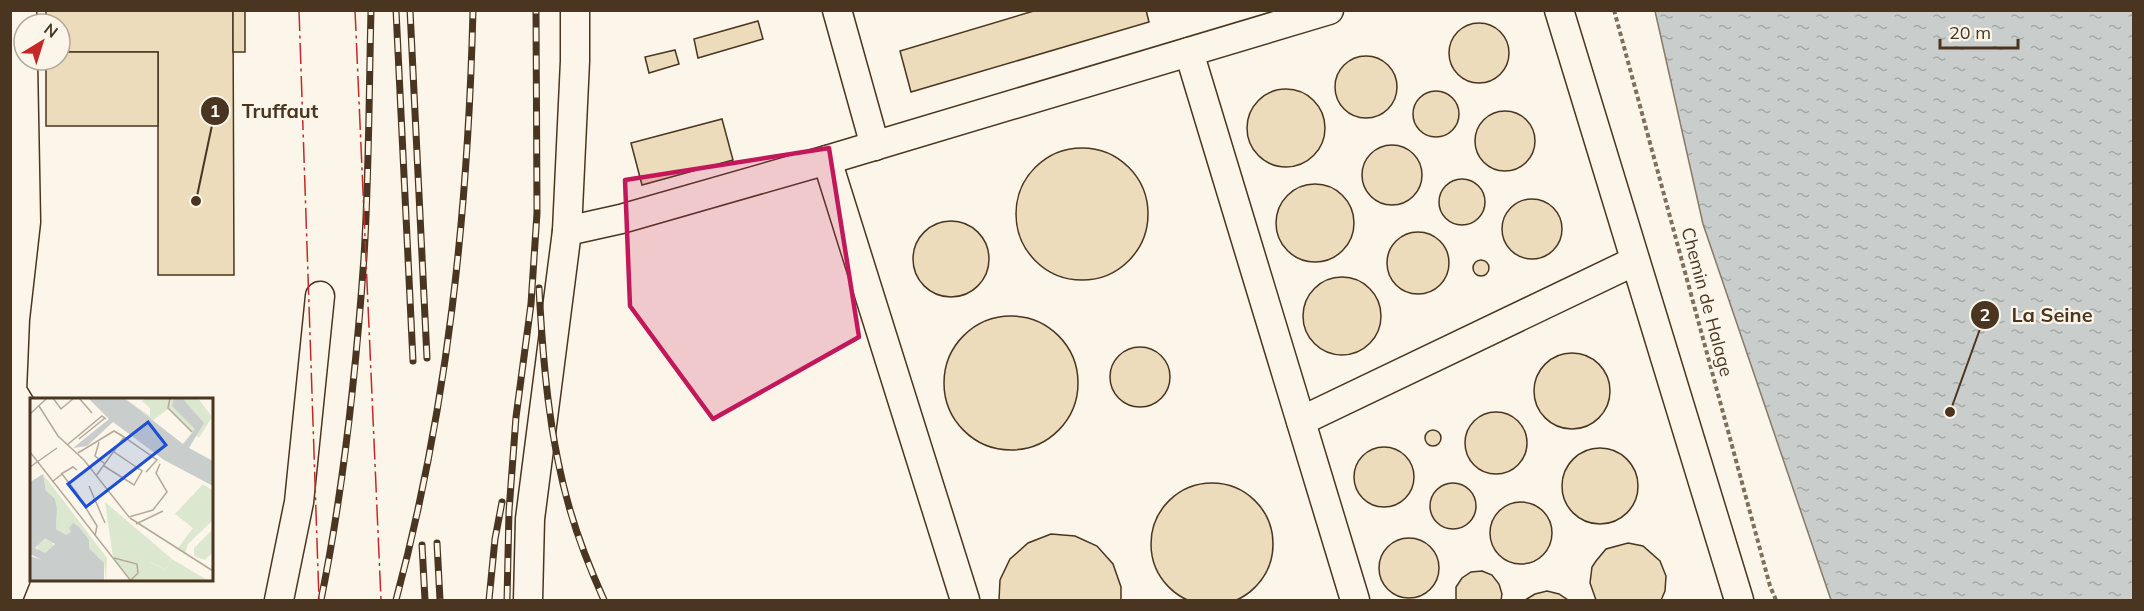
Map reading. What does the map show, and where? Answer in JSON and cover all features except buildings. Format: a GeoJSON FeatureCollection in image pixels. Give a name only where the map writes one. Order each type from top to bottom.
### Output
{"type":"FeatureCollection","features":[{"type":"Feature","properties":{"kind":"street"},"geometry":{"type":"LineString","coordinates":[[10,593],[16,578],[16,508],[21,406],[11,391],[15,319],[26,222],[22,10]]}},
{"type":"Feature","properties":{"kind":"street"},"geometry":{"type":"LineString","coordinates":[[528,600],[530,519],[567,231],[575,61],[575,10]]}},
{"type":"Feature","properties":{"kind":"street"},"geometry":{"type":"LineString","coordinates":[[837,10],[874,146]]}},
{"type":"Feature","properties":{"kind":"street"},"geometry":{"type":"LineString","coordinates":[[567,231],[621,219],[827,160],[1329,10]]}},
{"type":"Feature","properties":{"kind":"street"},"geometry":{"type":"LineString","coordinates":[[1559,10],[1739,600]]}},
{"type":"Feature","properties":{"kind":"street"},"geometry":{"type":"LineString","coordinates":[[1189,52],[1355,600]]}},
{"type":"Feature","properties":{"kind":"street"},"geometry":{"type":"LineString","coordinates":[[827,160],[965,600]]}},
{"type":"Feature","properties":{"kind":"street"},"geometry":{"type":"LineString","coordinates":[[1301,421],[1635,261]]}},
{"type":"Feature","properties":{"kind":"street"},"geometry":{"type":"LineString","coordinates":[[279,600],[300,502],[320,296]]}},
{"type":"Feature","properties":{"kind":"path","name":"Chemin de Halage"},"geometry":{"type":"LineString","coordinates":[[1614,10],[1770,586],[1776,600]]}},
{"type":"Feature","properties":{"kind":"highlighted area"},"geometry":{"type":"Polygon","coordinates":[[[829,148],[859,337],[713,419],[630,306],[625,180],[829,148]]]}},
{"type":"Feature","properties":{"kind":"water"},"geometry":{"type":"Polygon","coordinates":[[[1655,11],[2133,11],[2133,600],[1831,600],[1703,224],[1655,11]]]}},
{"type":"Feature","properties":{"kind":"railway"},"geometry":{"type":"LineString","coordinates":[[321,600],[343,472],[361,300],[367,195],[371,10]]}},
{"type":"Feature","properties":{"kind":"railway"},"geometry":{"type":"LineString","coordinates":[[396,10],[413,361]]}},
{"type":"Feature","properties":{"kind":"railway"},"geometry":{"type":"LineString","coordinates":[[410,10],[427,358]]}},
{"type":"Feature","properties":{"kind":"railway"},"geometry":{"type":"LineString","coordinates":[[396,600],[429,454],[452,308],[466,160],[473,10]]}},
{"type":"Feature","properties":{"kind":"railway"},"geometry":{"type":"LineString","coordinates":[[507,600],[509,511],[516,417],[531,304],[537,213],[536,10]]}},
{"type":"Feature","properties":{"kind":"railway"},"geometry":{"type":"LineString","coordinates":[[539,288],[545,372],[557,455],[574,522],[604,600]]}},
{"type":"Feature","properties":{"kind":"railway"},"geometry":{"type":"LineString","coordinates":[[489,600],[495,539],[502,502]]}},
{"type":"Feature","properties":{"kind":"railway"},"geometry":{"type":"LineString","coordinates":[[437,543],[440,600]]}},
{"type":"Feature","properties":{"kind":"railway"},"geometry":{"type":"LineString","coordinates":[[422,545],[425,600]]}},
{"type":"Feature","properties":{"kind":"power"},"geometry":{"type":"LineString","coordinates":[[299,10],[319,600]]}},
{"type":"Feature","properties":{"kind":"power"},"geometry":{"type":"LineString","coordinates":[[355,10],[381,600]]}},
{"type":"Feature","properties":{"kind":"place","name":"Truffaut"},"geometry":{"type":"Point","coordinates":[196,201]}},
{"type":"Feature","properties":{"kind":"place","name":"La Seine"},"geometry":{"type":"Point","coordinates":[1950,412]}}]}
